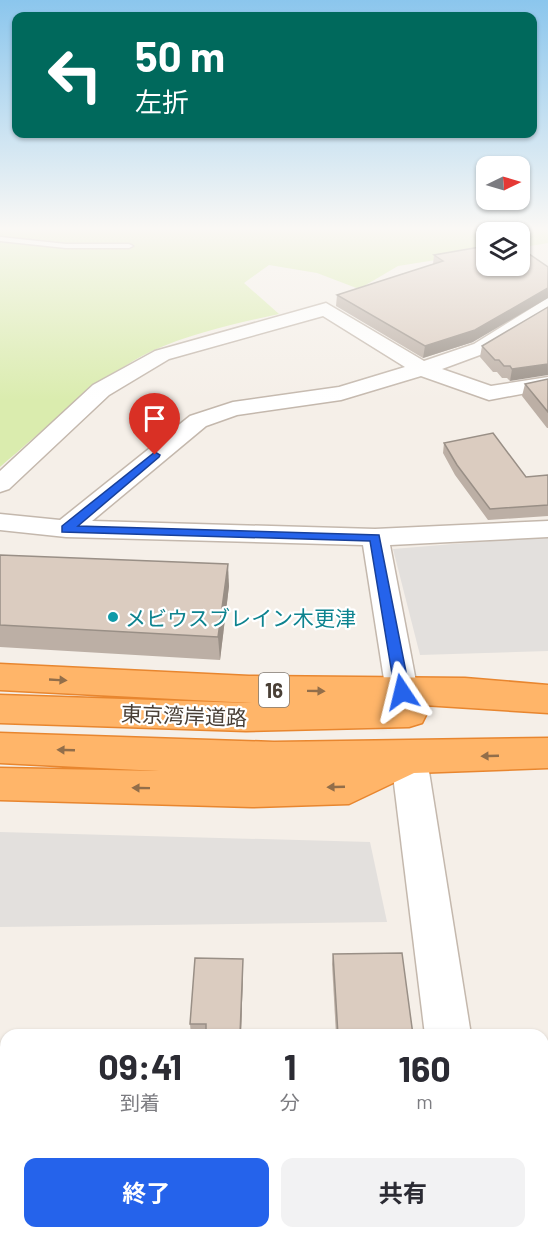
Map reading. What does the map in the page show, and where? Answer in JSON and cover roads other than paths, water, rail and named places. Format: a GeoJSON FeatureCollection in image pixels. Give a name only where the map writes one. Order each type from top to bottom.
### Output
{"type":"FeatureCollection","features":[{"type":"Feature","properties":{"kind":"highway","name":"16"},"geometry":{"type":"LineString","coordinates":[[0,678],[249,689],[465,692],[548,699]]}},
{"type":"Feature","properties":{"kind":"highway","name":"東京湾岸道路"},"geometry":{"type":"LineString","coordinates":[[0,709],[246,717],[548,707]]}},
{"type":"Feature","properties":{"kind":"highway","name":"東京湾岸道路"},"geometry":{"type":"LineString","coordinates":[[0,748],[250,758],[409,759],[548,753]]}},
{"type":"Feature","properties":{"kind":"highway"},"geometry":{"type":"LineString","coordinates":[[0,784],[252,790],[349,787],[409,759]]}},
{"type":"Feature","properties":{"kind":"street"},"geometry":{"type":"LineString","coordinates":[[0,484],[101,390],[162,355],[327,309],[422,369],[489,393],[548,383]]}},
{"type":"Feature","properties":{"kind":"street"},"geometry":{"type":"LineString","coordinates":[[66,529],[198,421],[233,409],[341,393],[422,369],[481,348],[543,316]]}},
{"type":"Feature","properties":{"kind":"street"},"geometry":{"type":"LineString","coordinates":[[0,522],[66,529],[375,537],[548,529]]}},
{"type":"Feature","properties":{"kind":"street"},"geometry":{"type":"LineString","coordinates":[[375,537],[402,692]]}},
{"type":"Feature","properties":{"kind":"street"},"geometry":{"type":"LineString","coordinates":[[409,759],[447,1029]]}},
{"type":"Feature","properties":{"kind":"place","name":"メビウスブレイン木更津"},"geometry":{"type":"Point","coordinates":[113,617]}}]}
